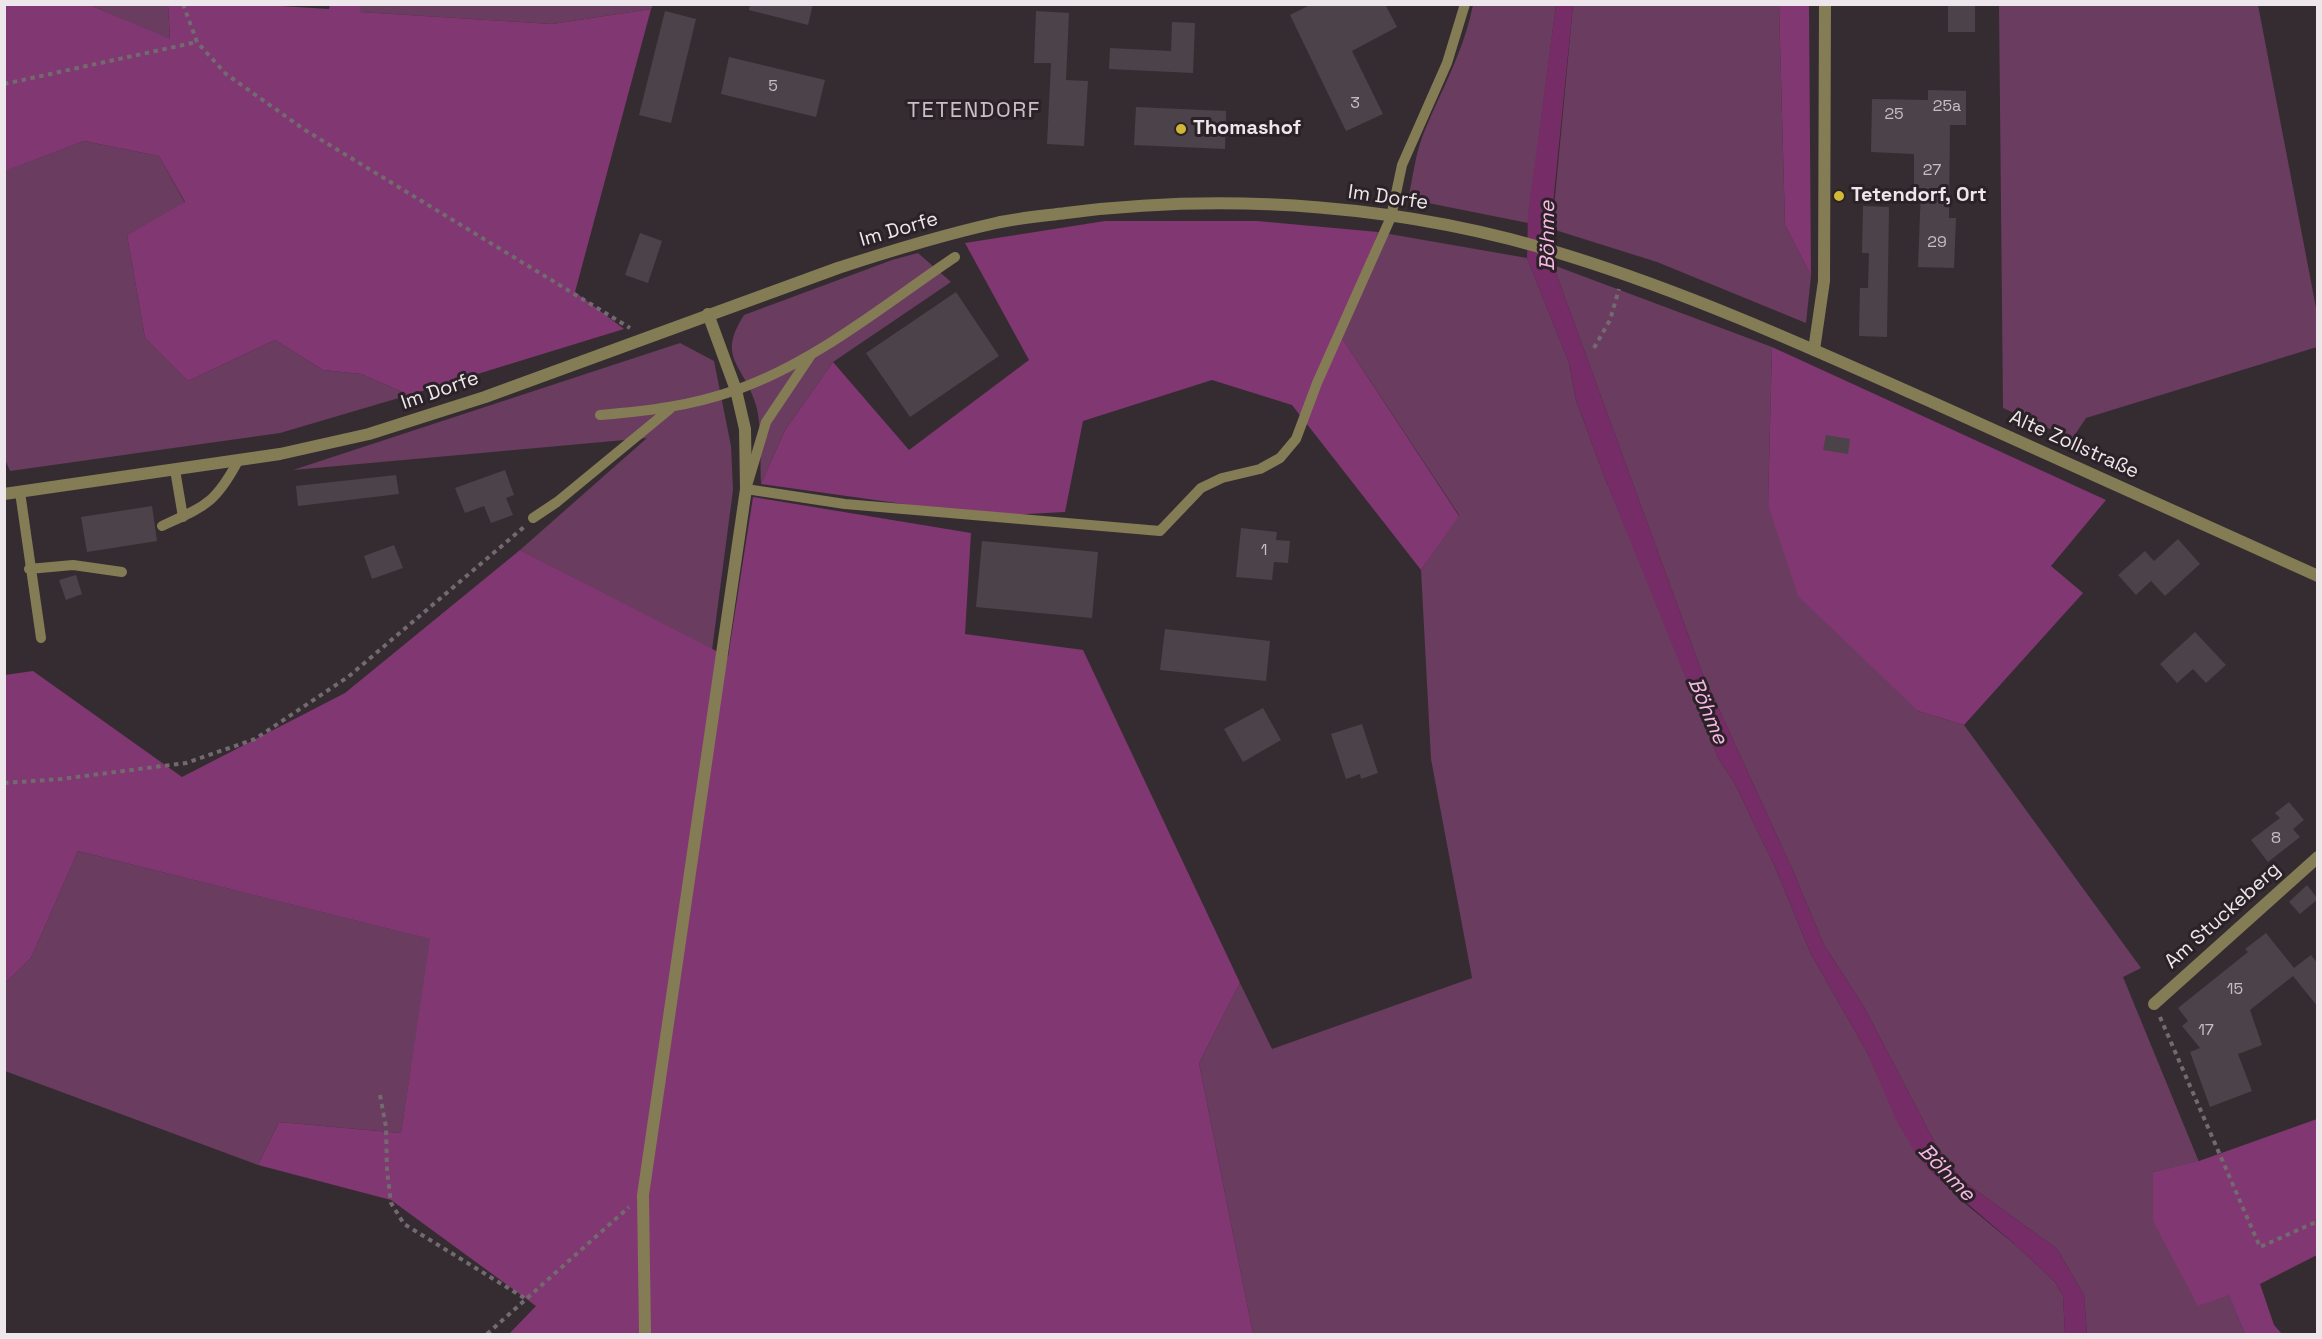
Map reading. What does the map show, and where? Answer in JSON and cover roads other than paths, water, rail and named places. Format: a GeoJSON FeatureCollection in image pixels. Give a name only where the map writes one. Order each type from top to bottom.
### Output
{"type":"FeatureCollection","features":[{"type":"Feature","properties":{"kind":"street"},"geometry":{"type":"LineString","coordinates":[[1814,350],[1824,280],[1825,4]]}},
{"type":"Feature","properties":{"kind":"street","name":"Im Dorfe"},"geometry":{"type":"LineString","coordinates":[[4,494],[280,454],[357,437],[424,418],[708,314],[891,251],[999,222],[1100,209],[1186,204],[1257,204],[1391,217],[1452,226],[1511,239],[1624,274],[1814,350]]}},
{"type":"Feature","properties":{"kind":"street"},"geometry":{"type":"LineString","coordinates":[[645,1335],[642,1195],[746,489],[745,429],[736,390],[708,314]]}},
{"type":"Feature","properties":{"kind":"street","name":"Alte Zollstraße"},"geometry":{"type":"LineString","coordinates":[[1814,350],[2318,576]]}},
{"type":"Feature","properties":{"kind":"street","name":"Am Stuckeberg"},"geometry":{"type":"LineString","coordinates":[[2154,1004],[2318,857]]}},
{"type":"Feature","properties":{"kind":"lane"},"geometry":{"type":"LineString","coordinates":[[811,355],[766,422],[746,489],[845,504],[1160,531],[1201,488],[1222,478],[1260,469],[1280,458],[1296,439],[1317,383],[1391,217],[1402,165],[1447,63],[1465,4]]}},
{"type":"Feature","properties":{"kind":"lane"},"geometry":{"type":"LineString","coordinates":[[600,415],[670,409],[736,390],[811,355],[955,257]]}},
{"type":"Feature","properties":{"kind":"lane"},"geometry":{"type":"LineString","coordinates":[[533,518],[557,502],[670,409]]}},
{"type":"Feature","properties":{"kind":"lane"},"geometry":{"type":"LineString","coordinates":[[162,526],[202,508],[222,490],[238,460]]}},
{"type":"Feature","properties":{"kind":"lane"},"geometry":{"type":"LineString","coordinates":[[175,470],[183,517]]}},
{"type":"Feature","properties":{"kind":"lane"},"geometry":{"type":"LineString","coordinates":[[20,492],[40,639]]}},
{"type":"Feature","properties":{"kind":"lane"},"geometry":{"type":"LineString","coordinates":[[29,569],[73,565],[122,572]]}},
{"type":"Feature","properties":{"kind":"water","name":"Böhme"},"geometry":{"type":"Polygon","coordinates":[[[1556,5],[1573,5],[1552,214],[1553,265],[1701,670],[1793,871],[1824,945],[1864,1007],[1935,1143],[1962,1180],[2057,1249],[2084,1295],[2087,1334],[2065,1334],[2063,1296],[2055,1282],[1933,1174],[1917,1155],[1898,1124],[1867,1052],[1811,954],[1775,867],[1734,782],[1718,758],[1604,476],[1576,400],[1569,363],[1527,258],[1528,214],[1556,5]]]}},
{"type":"Feature","properties":{"kind":"place","name":"Thomashof"},"geometry":{"type":"Point","coordinates":[1181,129]}},
{"type":"Feature","properties":{"kind":"place","name":"Tetendorf, Ort"},"geometry":{"type":"Point","coordinates":[1839,196]}},
{"type":"Feature","properties":{"kind":"district","name":"TETENDORF"},"geometry":{"type":"Point","coordinates":[974,111]}}]}
